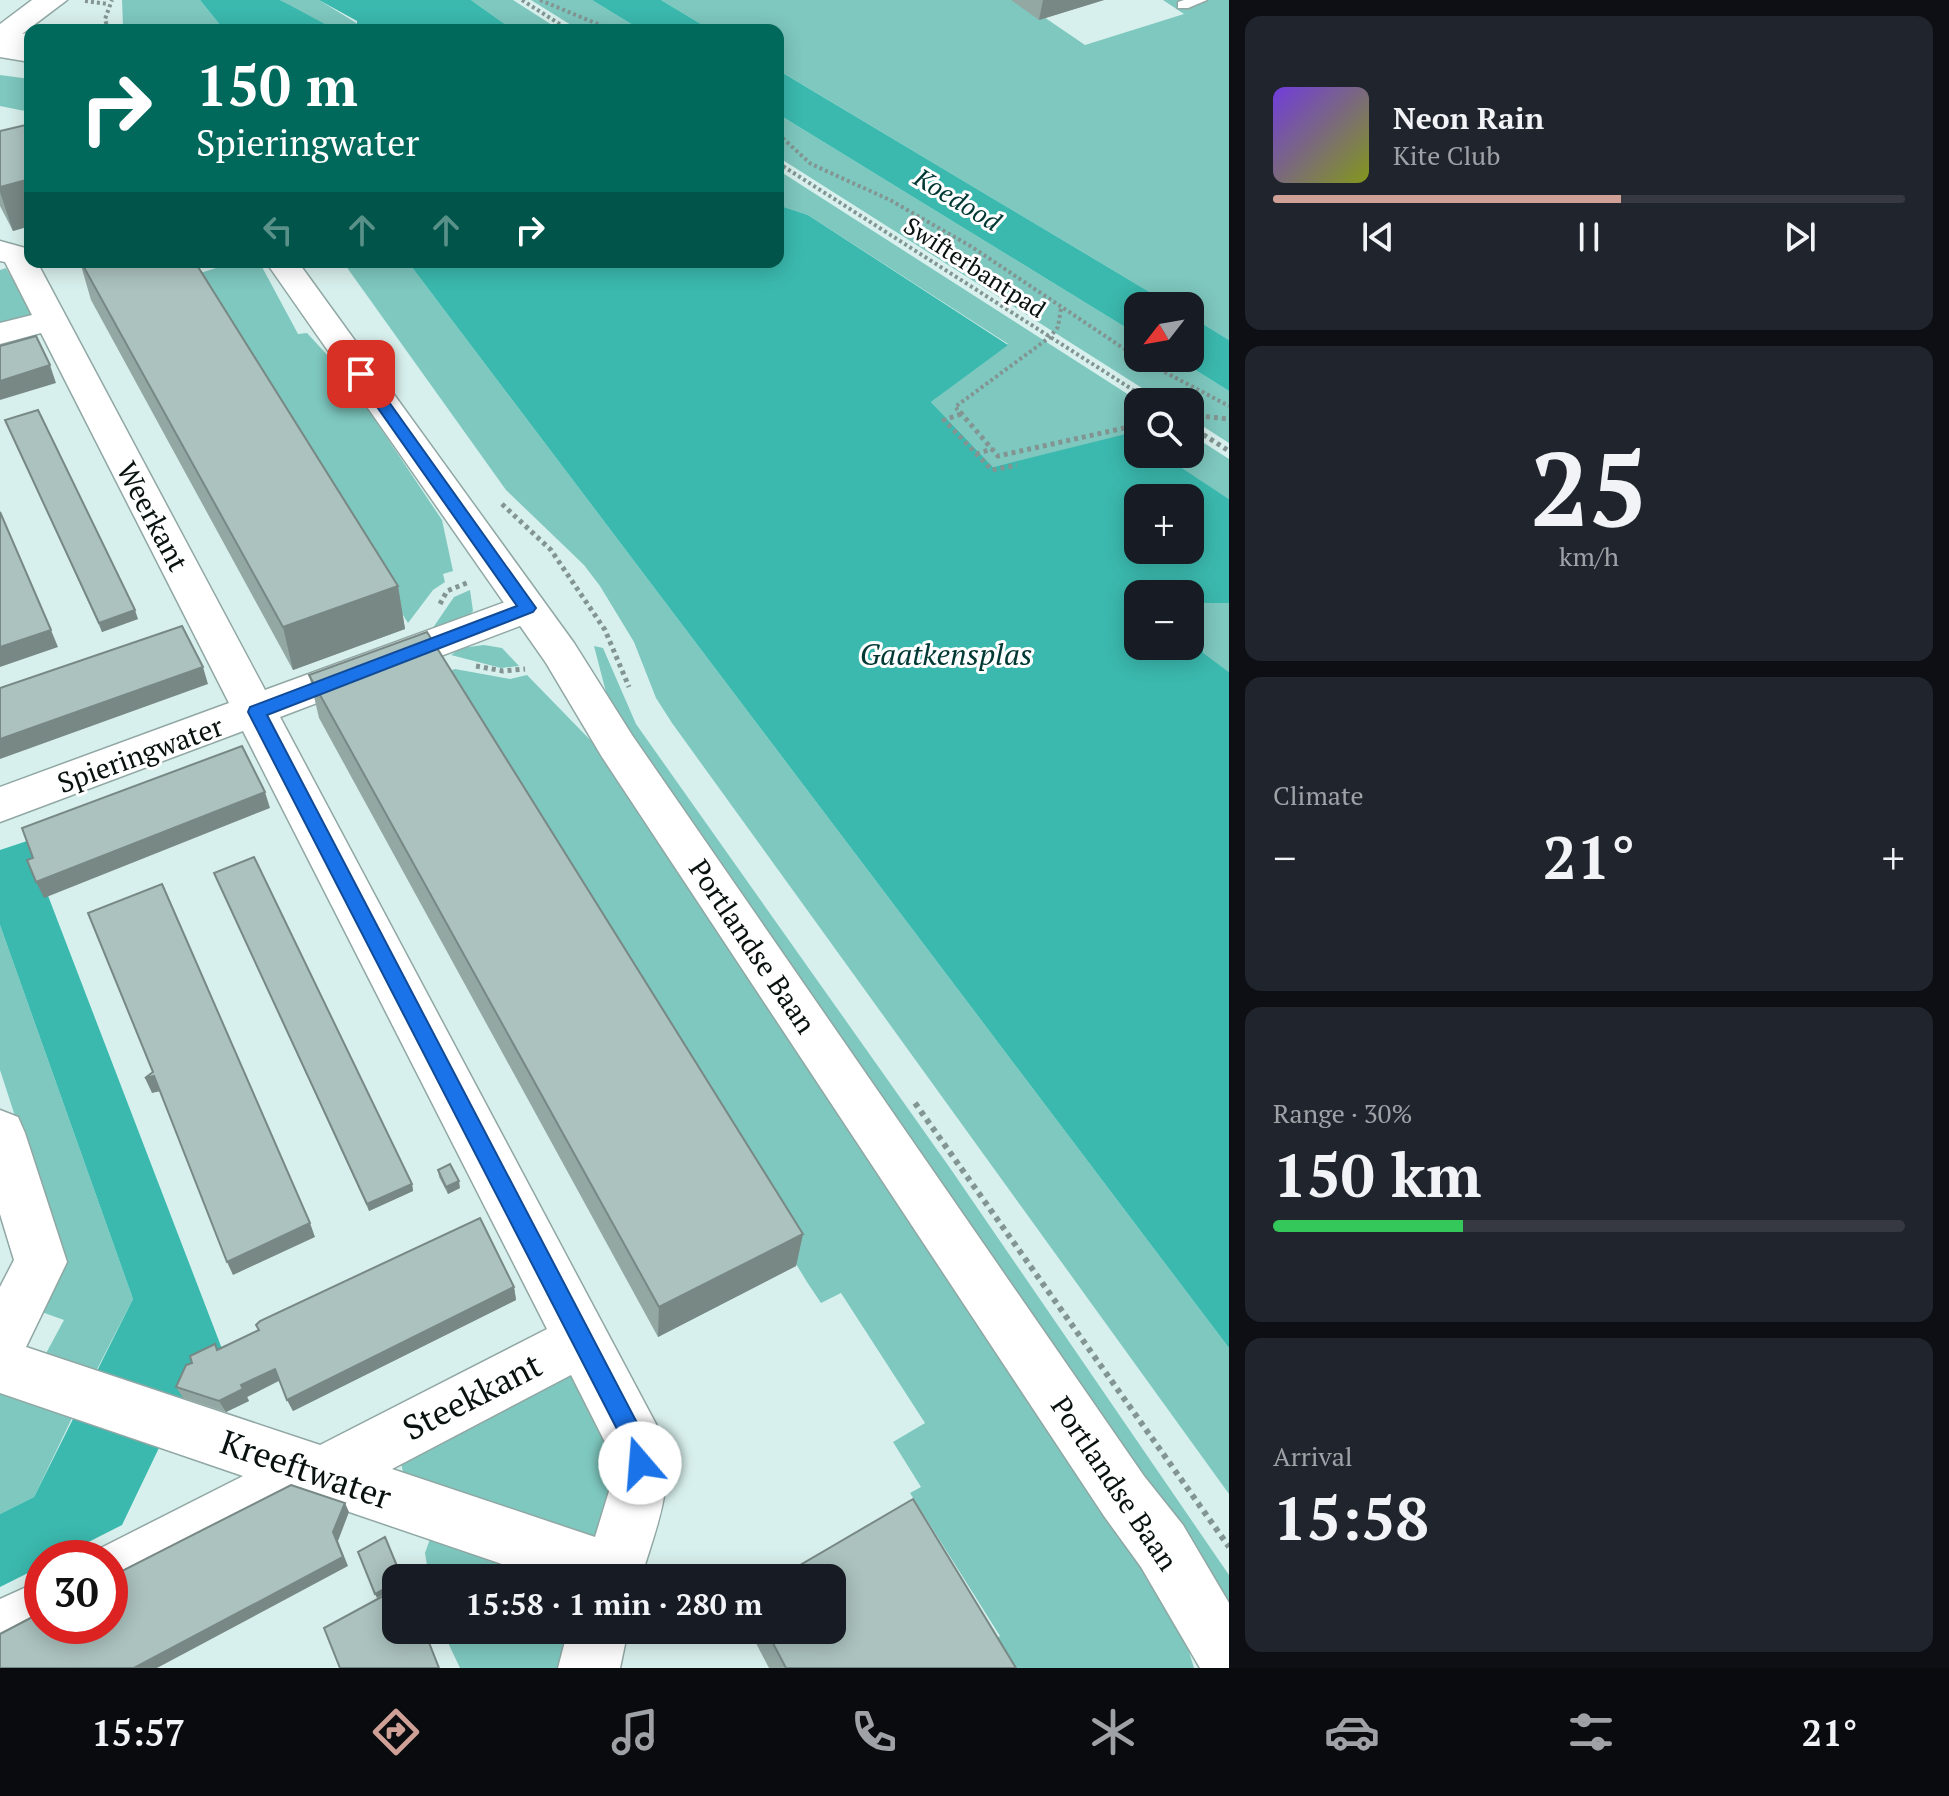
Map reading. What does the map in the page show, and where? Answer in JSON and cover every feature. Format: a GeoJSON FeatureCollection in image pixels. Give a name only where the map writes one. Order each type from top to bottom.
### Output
{"type":"FeatureCollection","features":[{"type":"Feature","properties":{"kind":"street"},"geometry":{"type":"LineString","coordinates":[[46,24],[53,16],[56,0]]}},
{"type":"Feature","properties":{"kind":"street"},"geometry":{"type":"LineString","coordinates":[[25,24],[33,10],[56,0]]}},
{"type":"Feature","properties":{"kind":"street","name":"Weerkant"},"geometry":{"type":"LineString","coordinates":[[0,251],[18,256],[24,268]]}},
{"type":"Feature","properties":{"kind":"street","name":"Weerkant"},"geometry":{"type":"LineString","coordinates":[[24,268],[256,712]]}},
{"type":"Feature","properties":{"kind":"street","name":"Portlandse Baan"},"geometry":{"type":"LineString","coordinates":[[286,268],[560,653],[644,785],[1124,1496],[1162,1546],[1220,1655]]}},
{"type":"Feature","properties":{"kind":"street"},"geometry":{"type":"LineString","coordinates":[[0,334],[51,320]]}},
{"type":"Feature","properties":{"kind":"street","name":"Spieringwater"},"geometry":{"type":"LineString","coordinates":[[0,805],[256,712],[527,608]]}},
{"type":"Feature","properties":{"kind":"street"},"geometry":{"type":"LineString","coordinates":[[256,712],[637,1446],[639,1488],[615,1564]]}},
{"type":"Feature","properties":{"kind":"street"},"geometry":{"type":"LineString","coordinates":[[0,1133],[41,1262],[0,1343]]}},
{"type":"Feature","properties":{"kind":"street","name":"Steekkant"},"geometry":{"type":"LineString","coordinates":[[128,1566],[278,1489],[342,1464],[582,1340]]}},
{"type":"Feature","properties":{"kind":"street","name":"Kreeftwater"},"geometry":{"type":"LineString","coordinates":[[24,1375],[178,1424],[342,1464],[585,1564]]}},
{"type":"Feature","properties":{"kind":"street"},"geometry":{"type":"LineString","coordinates":[[0,1631],[24,1619]]}},
{"type":"Feature","properties":{"kind":"street"},"geometry":{"type":"LineString","coordinates":[[589,1668],[595,1644]]}},
{"type":"Feature","properties":{"kind":"lane"},"geometry":{"type":"LineString","coordinates":[[1183,5],[1200,0]]}},
{"type":"Feature","properties":{"kind":"path"},"geometry":{"type":"LineString","coordinates":[[76,0],[110,2],[106,24]]}},
{"type":"Feature","properties":{"kind":"path"},"geometry":{"type":"LineString","coordinates":[[522,0],[560,24]]}},
{"type":"Feature","properties":{"kind":"path"},"geometry":{"type":"LineString","coordinates":[[540,0],[598,24]]}},
{"type":"Feature","properties":{"kind":"path"},"geometry":{"type":"LineString","coordinates":[[784,139],[811,164],[890,200],[972,247],[1124,349]]}},
{"type":"Feature","properties":{"kind":"path","name":"Swifterbantpad"},"geometry":{"type":"LineString","coordinates":[[784,167],[1130,388]]}},
{"type":"Feature","properties":{"kind":"path"},"geometry":{"type":"LineString","coordinates":[[1061,308],[1058,327],[1050,337],[955,407],[998,456],[1124,428]]}},
{"type":"Feature","properties":{"kind":"path"},"geometry":{"type":"LineString","coordinates":[[1165,372],[1229,406]]}},
{"type":"Feature","properties":{"kind":"path"},"geometry":{"type":"LineString","coordinates":[[961,414],[944,420],[992,470],[1017,465]]}},
{"type":"Feature","properties":{"kind":"path"},"geometry":{"type":"LineString","coordinates":[[1204,416],[1229,419]]}},
{"type":"Feature","properties":{"kind":"path"},"geometry":{"type":"LineString","coordinates":[[1204,435],[1229,451]]}},
{"type":"Feature","properties":{"kind":"path"},"geometry":{"type":"LineString","coordinates":[[976,454],[992,449]]}},
{"type":"Feature","properties":{"kind":"path"},"geometry":{"type":"LineString","coordinates":[[499,501],[551,550],[605,630],[634,700]]}},
{"type":"Feature","properties":{"kind":"path"},"geometry":{"type":"LineString","coordinates":[[414,652],[518,672],[605,630]]}},
{"type":"Feature","properties":{"kind":"path","name":"Portlandse Baan"},"geometry":{"type":"LineString","coordinates":[[907,1091],[1229,1547]]}},
{"type":"Feature","properties":{"kind":"shaded area"},"geometry":{"type":"Polygon","coordinates":[[[122,0],[200,0],[219,24],[123,24],[122,0]]]}},
{"type":"Feature","properties":{"kind":"shaded area"},"geometry":{"type":"Polygon","coordinates":[[[280,0],[319,0],[358,24],[322,24],[280,0]]]}},
{"type":"Feature","properties":{"kind":"shaded area"},"geometry":{"type":"Polygon","coordinates":[[[471,0],[513,0],[551,24],[505,24],[471,0]]]}},
{"type":"Feature","properties":{"kind":"shaded area"},"geometry":{"type":"Polygon","coordinates":[[[531,0],[592,0],[631,24],[569,24],[531,0]]]}},
{"type":"Feature","properties":{"kind":"shaded area"},"geometry":{"type":"Polygon","coordinates":[[[661,0],[1019,0],[1085,45],[1184,14],[1163,0],[1229,0],[1229,340],[1204,325],[1204,292],[1150,292],[784,74],[784,24],[701,24],[661,0]]]}},
{"type":"Feature","properties":{"kind":"shaded area"},"geometry":{"type":"Polygon","coordinates":[[[0,75],[24,78],[24,111],[0,106],[0,75]]]}},
{"type":"Feature","properties":{"kind":"shaded area"},"geometry":{"type":"Polygon","coordinates":[[[784,118],[1124,326],[1124,372],[1198,372],[1229,391],[1229,443],[1204,427],[1204,388],[1142,388],[784,161],[784,118]]]}},
{"type":"Feature","properties":{"kind":"shaded area"},"geometry":{"type":"Polygon","coordinates":[[[784,174],[1124,392],[1124,435],[993,467],[931,402],[1008,344],[808,215],[784,207],[784,174]]]}},
{"type":"Feature","properties":{"kind":"shaded area"},"geometry":{"type":"Polygon","coordinates":[[[6,268],[31,316],[0,326],[0,270],[6,268]]]}},
{"type":"Feature","properties":{"kind":"shaded area"},"geometry":{"type":"Polygon","coordinates":[[[216,268],[263,268],[298,334],[307,333],[343,372],[442,520],[453,571],[443,574],[445,582],[433,590],[408,623],[191,276],[216,268]]]}},
{"type":"Feature","properties":{"kind":"shaded area"},"geometry":{"type":"Polygon","coordinates":[[[347,268],[413,268],[1229,1348],[1229,1494],[672,723],[656,698],[634,642],[600,586],[584,565],[506,490],[347,268]]]}},
{"type":"Feature","properties":{"kind":"shaded area"},"geometry":{"type":"Polygon","coordinates":[[[1204,443],[1229,459],[1229,499],[1182,468],[1204,468],[1204,443]]]}},
{"type":"Feature","properties":{"kind":"shaded area"},"geometry":{"type":"Polygon","coordinates":[[[470,590],[473,611],[465,619],[428,635],[454,597],[470,590]]]}},
{"type":"Feature","properties":{"kind":"shaded area"},"geometry":{"type":"Polygon","coordinates":[[[1204,603],[1229,603],[1229,672],[1204,655],[1204,603]]]}},
{"type":"Feature","properties":{"kind":"shaded area"},"geometry":{"type":"Polygon","coordinates":[[[484,645],[502,648],[519,666],[501,668],[451,655],[461,648],[484,645]]]}},
{"type":"Feature","properties":{"kind":"shaded area"},"geometry":{"type":"Polygon","coordinates":[[[594,646],[603,648],[636,724],[950,1168],[1229,1575],[1229,1603],[618,717],[607,696],[594,646]]]}},
{"type":"Feature","properties":{"kind":"shaded area"},"geometry":{"type":"Polygon","coordinates":[[[455,669],[510,679],[527,675],[600,750],[1124,1535],[1187,1645],[1194,1668],[998,1668],[985,1647],[1000,1636],[910,1493],[921,1487],[893,1442],[925,1423],[841,1293],[821,1303],[807,1282],[437,675],[455,669]]]}},
{"type":"Feature","properties":{"kind":"shaded area"},"geometry":{"type":"Polygon","coordinates":[[[0,925],[133,1299],[94,1375],[43,1359],[64,1320],[36,1310],[56,1242],[0,1070],[0,925]]]}},
{"type":"Feature","properties":{"kind":"shaded area"},"geometry":{"type":"Polygon","coordinates":[[[570,1376],[578,1379],[618,1466],[604,1543],[587,1564],[427,1564],[425,1553],[451,1489],[403,1472],[401,1463],[570,1376]]]}},
{"type":"Feature","properties":{"kind":"shaded area"},"geometry":{"type":"Polygon","coordinates":[[[0,1393],[73,1416],[34,1497],[0,1514],[0,1393]]]}},
{"type":"Feature","properties":{"kind":"shaded area"},"geometry":{"type":"Polygon","coordinates":[[[449,1644],[570,1644],[563,1668],[460,1668],[449,1644]]]}},
{"type":"Feature","properties":{"kind":"water"},"geometry":{"type":"Polygon","coordinates":[[[200,0],[280,0],[325,24],[219,24],[200,0]]]}},
{"type":"Feature","properties":{"kind":"water"},"geometry":{"type":"Polygon","coordinates":[[[319,0],[471,0],[505,24],[357,24],[357,21],[319,0]]]}},
{"type":"Feature","properties":{"kind":"water"},"geometry":{"type":"Polygon","coordinates":[[[592,0],[661,0],[701,24],[631,24],[592,0]]]}},
{"type":"Feature","properties":{"kind":"water","name":"Koedood"},"geometry":{"type":"Polygon","coordinates":[[[784,74],[1150,292],[1124,292],[1124,326],[784,118],[784,74]]]}},
{"type":"Feature","properties":{"kind":"water","name":"Gaatkensplas"},"geometry":{"type":"Polygon","coordinates":[[[784,207],[808,215],[1008,345],[931,402],[993,467],[1124,434],[1124,468],[1182,468],[1229,499],[1229,603],[1204,603],[1204,580],[1124,580],[1124,660],[1204,660],[1204,654],[1229,672],[1229,1348],[413,268],[784,268],[784,207]]]}},
{"type":"Feature","properties":{"kind":"water"},"geometry":{"type":"Polygon","coordinates":[[[1204,325],[1229,340],[1229,391],[1198,372],[1204,372],[1204,325]]]}},
{"type":"Feature","properties":{"kind":"water"},"geometry":{"type":"Polygon","coordinates":[[[27,841],[224,1354],[193,1377],[122,1525],[92,1540],[24,1540],[24,1575],[0,1587],[0,1514],[34,1497],[133,1299],[0,925],[0,850],[27,841]]]}},
{"type":"Feature","properties":{"kind":"building"},"geometry":{"type":"Polygon","coordinates":[[[24,125],[24,181],[0,187],[0,131],[24,125]]]}},
{"type":"Feature","properties":{"kind":"building"},"geometry":{"type":"Polygon","coordinates":[[[84,268],[199,268],[398,586],[283,627],[84,268]]]}},
{"type":"Feature","properties":{"kind":"building"},"geometry":{"type":"Polygon","coordinates":[[[36,336],[50,365],[0,381],[0,346],[36,336]]]}},
{"type":"Feature","properties":{"kind":"building"},"geometry":{"type":"Polygon","coordinates":[[[38,410],[135,610],[99,623],[5,420],[38,410]]]}},
{"type":"Feature","properties":{"kind":"building"},"geometry":{"type":"Polygon","coordinates":[[[0,512],[51,630],[0,647],[0,512]]]}},
{"type":"Feature","properties":{"kind":"building"},"geometry":{"type":"Polygon","coordinates":[[[182,626],[203,667],[0,739],[0,688],[182,626]]]}},
{"type":"Feature","properties":{"kind":"building"},"geometry":{"type":"Polygon","coordinates":[[[427,632],[803,1234],[659,1307],[309,675],[427,632]]]}},
{"type":"Feature","properties":{"kind":"building"},"geometry":{"type":"Polygon","coordinates":[[[242,746],[265,792],[36,882],[27,860],[33,858],[22,828],[242,746]]]}},
{"type":"Feature","properties":{"kind":"building"},"geometry":{"type":"Polygon","coordinates":[[[254,857],[412,1184],[367,1204],[214,873],[254,857]]]}},
{"type":"Feature","properties":{"kind":"building"},"geometry":{"type":"Polygon","coordinates":[[[162,884],[310,1223],[227,1262],[154,1076],[145,1078],[153,1072],[88,913],[162,884]]]}},
{"type":"Feature","properties":{"kind":"building"},"geometry":{"type":"Polygon","coordinates":[[[450,1164],[459,1181],[446,1187],[438,1170],[450,1164]]]}},
{"type":"Feature","properties":{"kind":"building"},"geometry":{"type":"Polygon","coordinates":[[[480,1218],[514,1287],[287,1400],[275,1369],[241,1385],[243,1389],[219,1401],[176,1387],[186,1365],[192,1363],[190,1356],[215,1344],[217,1350],[259,1330],[256,1325],[260,1321],[480,1218]]]}},
{"type":"Feature","properties":{"kind":"building"},"geometry":{"type":"Polygon","coordinates":[[[291,1485],[345,1503],[333,1532],[343,1557],[134,1668],[0,1668],[0,1634],[24,1621],[24,1644],[128,1644],[128,1568],[291,1485]]]}},
{"type":"Feature","properties":{"kind":"building"},"geometry":{"type":"Polygon","coordinates":[[[913,1499],[1016,1668],[786,1668],[773,1644],[846,1644],[846,1564],[802,1564],[913,1499]]]}},
{"type":"Feature","properties":{"kind":"building"},"geometry":{"type":"Polygon","coordinates":[[[385,1537],[396,1564],[382,1564],[382,1590],[375,1594],[358,1552],[385,1537]]]}},
{"type":"Feature","properties":{"kind":"building"},"geometry":{"type":"Polygon","coordinates":[[[382,1597],[382,1644],[430,1644],[439,1668],[340,1668],[324,1628],[382,1597]]]}},
{"type":"Feature","properties":{"kind":"route"},"geometry":{"type":"LineString","coordinates":[[361,374],[527,608],[256,712],[627,1425],[637,1446],[640,1463]]}}]}
